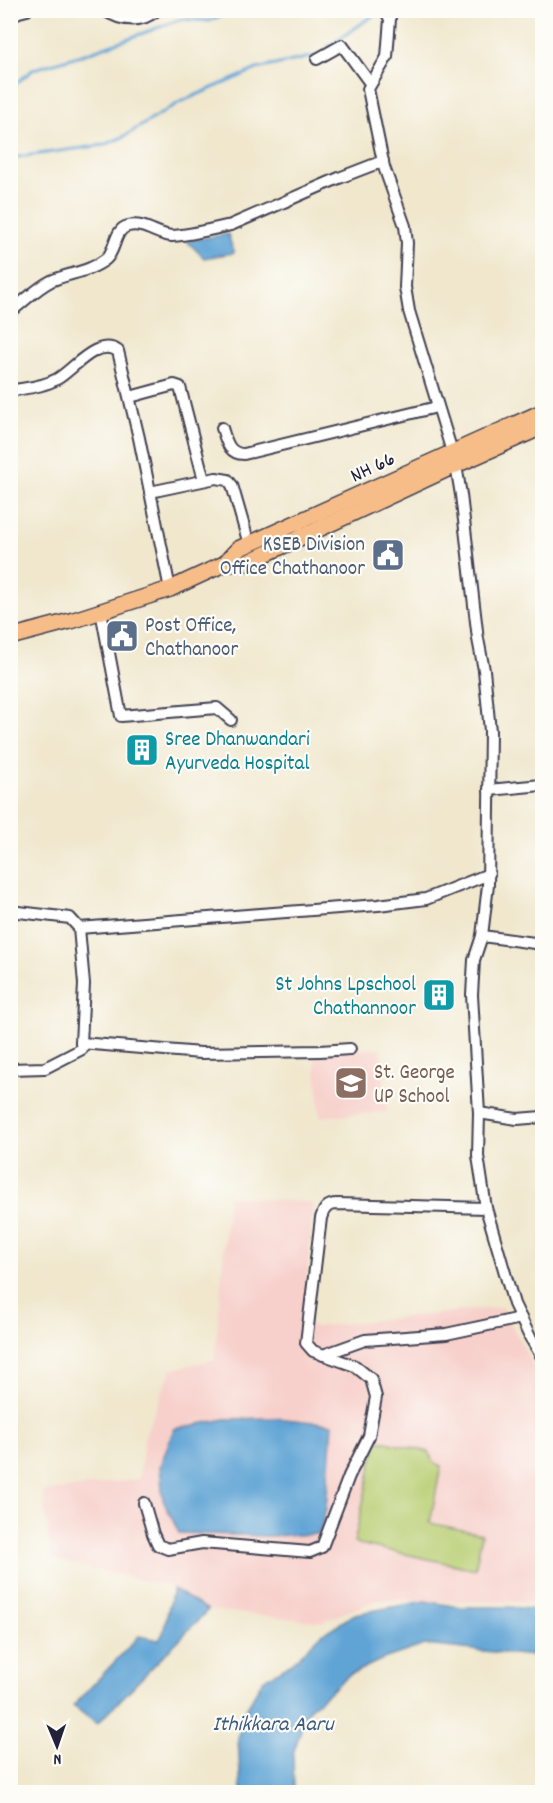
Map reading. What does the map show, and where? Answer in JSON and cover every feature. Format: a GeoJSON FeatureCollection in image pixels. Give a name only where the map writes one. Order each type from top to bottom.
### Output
{"type":"FeatureCollection","features":[{"type":"Feature","properties":{"kind":"highway","name":"NH 66"},"geometry":{"type":"LineString","coordinates":[[224,564],[246,563],[543,412]]}},
{"type":"Feature","properties":{"kind":"highway","name":"NH 66"},"geometry":{"type":"LineString","coordinates":[[13,636],[170,589],[224,564],[238,549],[249,544],[454,459],[543,427]]}},
{"type":"Feature","properties":{"kind":"street"},"geometry":{"type":"LineString","coordinates":[[10,17],[27,10]]}},
{"type":"Feature","properties":{"kind":"street"},"geometry":{"type":"LineString","coordinates":[[104,10],[115,17],[135,19],[151,16],[157,10]]}},
{"type":"Feature","properties":{"kind":"street"},"geometry":{"type":"LineString","coordinates":[[388,15],[387,57],[368,89],[383,161],[405,226],[407,243],[405,287],[409,311],[454,459],[461,495],[490,731],[489,874],[482,936],[474,960],[472,995],[478,1156],[486,1208],[514,1304],[530,1337],[543,1357]]}},
{"type":"Feature","properties":{"kind":"street"},"geometry":{"type":"LineString","coordinates":[[317,59],[342,45],[370,83]]}},
{"type":"Feature","properties":{"kind":"street"},"geometry":{"type":"LineString","coordinates":[[10,312],[37,289],[51,281],[105,260],[111,254],[124,226],[140,225],[174,236],[231,225],[383,161]]}},
{"type":"Feature","properties":{"kind":"street"},"geometry":{"type":"LineString","coordinates":[[10,391],[58,379],[78,361],[94,351],[110,347],[118,351],[130,397],[170,589]]}},
{"type":"Feature","properties":{"kind":"street"},"geometry":{"type":"LineString","coordinates":[[130,397],[174,385],[180,387],[204,480]]}},
{"type":"Feature","properties":{"kind":"street"},"geometry":{"type":"LineString","coordinates":[[222,428],[232,451],[244,454],[437,407]]}},
{"type":"Feature","properties":{"kind":"street"},"geometry":{"type":"LineString","coordinates":[[150,492],[223,478],[230,482],[249,544]]}},
{"type":"Feature","properties":{"kind":"street"},"geometry":{"type":"LineString","coordinates":[[101,611],[121,716],[217,708],[231,720]]}},
{"type":"Feature","properties":{"kind":"street"},"geometry":{"type":"LineString","coordinates":[[10,618],[13,636]]}},
{"type":"Feature","properties":{"kind":"street"},"geometry":{"type":"LineString","coordinates":[[489,790],[543,785]]}},
{"type":"Feature","properties":{"kind":"street"},"geometry":{"type":"LineString","coordinates":[[79,928],[378,905],[426,899],[489,874]]}},
{"type":"Feature","properties":{"kind":"street"},"geometry":{"type":"LineString","coordinates":[[10,911],[70,918],[79,928],[84,984],[82,1049],[45,1068],[10,1069]]}},
{"type":"Feature","properties":{"kind":"street"},"geometry":{"type":"LineString","coordinates":[[482,936],[543,944]]}},
{"type":"Feature","properties":{"kind":"street"},"geometry":{"type":"LineString","coordinates":[[81,1044],[201,1053],[320,1051],[350,1048]]}},
{"type":"Feature","properties":{"kind":"street"},"geometry":{"type":"LineString","coordinates":[[478,1113],[518,1119],[543,1117]]}},
{"type":"Feature","properties":{"kind":"street"},"geometry":{"type":"LineString","coordinates":[[144,1503],[158,1545],[168,1549],[202,1543],[310,1552],[322,1547],[349,1476],[369,1436],[376,1396],[371,1379],[361,1370],[308,1347],[306,1338],[321,1218],[328,1206],[337,1204],[486,1208]]}},
{"type":"Feature","properties":{"kind":"street"},"geometry":{"type":"LineString","coordinates":[[323,1355],[365,1340],[446,1334],[521,1318]]}},
{"type":"Feature","properties":{"kind":"shaded area","name":"St. George UP School"},"geometry":{"type":"Polygon","coordinates":[[[381,1048],[387,1112],[320,1117],[315,1054],[381,1048]]]}},
{"type":"Feature","properties":{"kind":"shaded area"},"geometry":{"type":"Polygon","coordinates":[[[228,1196],[313,1203],[303,1321],[313,1327],[502,1307],[542,1383],[542,1603],[377,1600],[322,1622],[202,1609],[168,1586],[51,1559],[43,1492],[139,1479],[145,1435],[171,1370],[215,1359],[228,1196]]]}},
{"type":"Feature","properties":{"kind":"green space"},"geometry":{"type":"Polygon","coordinates":[[[377,1440],[429,1452],[433,1462],[441,1466],[430,1523],[482,1534],[475,1569],[354,1543],[377,1440]]]}},
{"type":"Feature","properties":{"kind":"water"},"geometry":{"type":"Polygon","coordinates":[[[228,234],[234,253],[204,258],[187,241],[228,234]]]}},
{"type":"Feature","properties":{"kind":"water"},"geometry":{"type":"Polygon","coordinates":[[[275,1418],[332,1424],[326,1509],[319,1534],[266,1536],[179,1533],[163,1500],[160,1466],[174,1429],[225,1419],[275,1418]]]}},
{"type":"Feature","properties":{"kind":"water"},"geometry":{"type":"Polygon","coordinates":[[[173,1589],[208,1610],[97,1724],[73,1706],[139,1636],[159,1640],[163,1633],[173,1589]]]}},
{"type":"Feature","properties":{"kind":"water","name":"Ithikkara Aaru"},"geometry":{"type":"Polygon","coordinates":[[[425,1601],[460,1607],[542,1610],[542,1657],[425,1645],[383,1659],[349,1675],[307,1711],[293,1754],[294,1787],[298,1792],[241,1792],[238,1738],[246,1709],[263,1680],[292,1663],[322,1634],[355,1614],[425,1601]]]}},
{"type":"Feature","properties":{"kind":"waterway"},"geometry":{"type":"LineString","coordinates":[[10,88],[34,69],[85,54],[182,19],[210,21],[232,10]]}},
{"type":"Feature","properties":{"kind":"waterway"},"geometry":{"type":"LineString","coordinates":[[328,47],[381,10]]}},
{"type":"Feature","properties":{"kind":"waterway"},"geometry":{"type":"LineString","coordinates":[[10,158],[104,145],[123,137],[180,102],[257,69],[315,56]]}},
{"type":"Feature","properties":{"kind":"place","name":"KSEB Division Office Chathanoor"},"geometry":{"type":"Point","coordinates":[388,555]}},
{"type":"Feature","properties":{"kind":"place","name":"Post Office, Chathanoor"},"geometry":{"type":"Point","coordinates":[122,636]}},
{"type":"Feature","properties":{"kind":"place","name":"Sree Dhanwandari Ayurveda Hospital"},"geometry":{"type":"Point","coordinates":[142,750]}},
{"type":"Feature","properties":{"kind":"place","name":"St Johns Lpschool Chathannoor"},"geometry":{"type":"Point","coordinates":[439,995]}},
{"type":"Feature","properties":{"kind":"place","name":"St. George UP School"},"geometry":{"type":"Point","coordinates":[351,1083]}}]}
